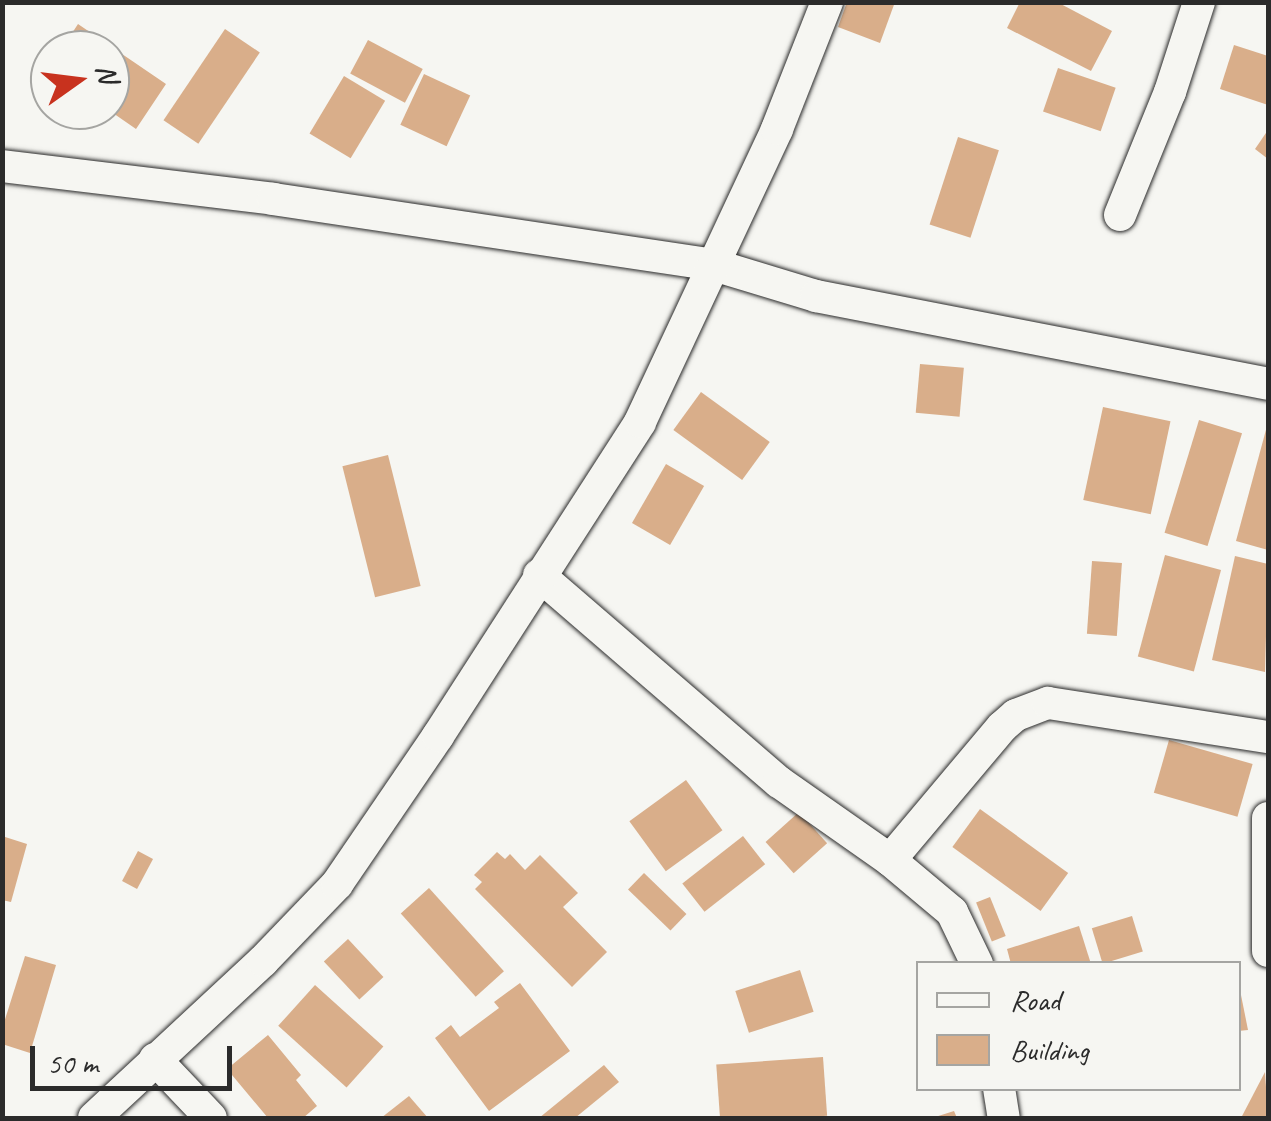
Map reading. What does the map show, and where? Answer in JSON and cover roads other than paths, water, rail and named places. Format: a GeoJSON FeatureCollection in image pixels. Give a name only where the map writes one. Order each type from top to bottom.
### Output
{"type":"FeatureCollection","features":[{"type":"Feature","properties":{"kind":"street"},"geometry":{"type":"LineString","coordinates":[[94,1118],[262,961],[337,884],[438,736],[640,422],[777,129],[827,2]]}},
{"type":"Feature","properties":{"kind":"street"},"geometry":{"type":"LineString","coordinates":[[1120,216],[1200,2]]}},
{"type":"Feature","properties":{"kind":"street"},"geometry":{"type":"LineString","coordinates":[[2,166],[273,199],[714,265],[816,296],[1268,384]]}},
{"type":"Feature","properties":{"kind":"street"},"geometry":{"type":"LineString","coordinates":[[539,575],[779,782],[890,860],[952,912],[976,961]]}},
{"type":"Feature","properties":{"kind":"street"},"geometry":{"type":"LineString","coordinates":[[890,860],[1002,727],[1016,715],[1048,703],[1268,737]]}},
{"type":"Feature","properties":{"kind":"street"},"geometry":{"type":"LineString","coordinates":[[1268,818],[1268,952]]}},
{"type":"Feature","properties":{"kind":"street"},"geometry":{"type":"LineString","coordinates":[[155,1059],[211,1118]]}},
{"type":"Feature","properties":{"kind":"street"},"geometry":{"type":"LineString","coordinates":[[1000,1091],[1004,1118]]}}]}
